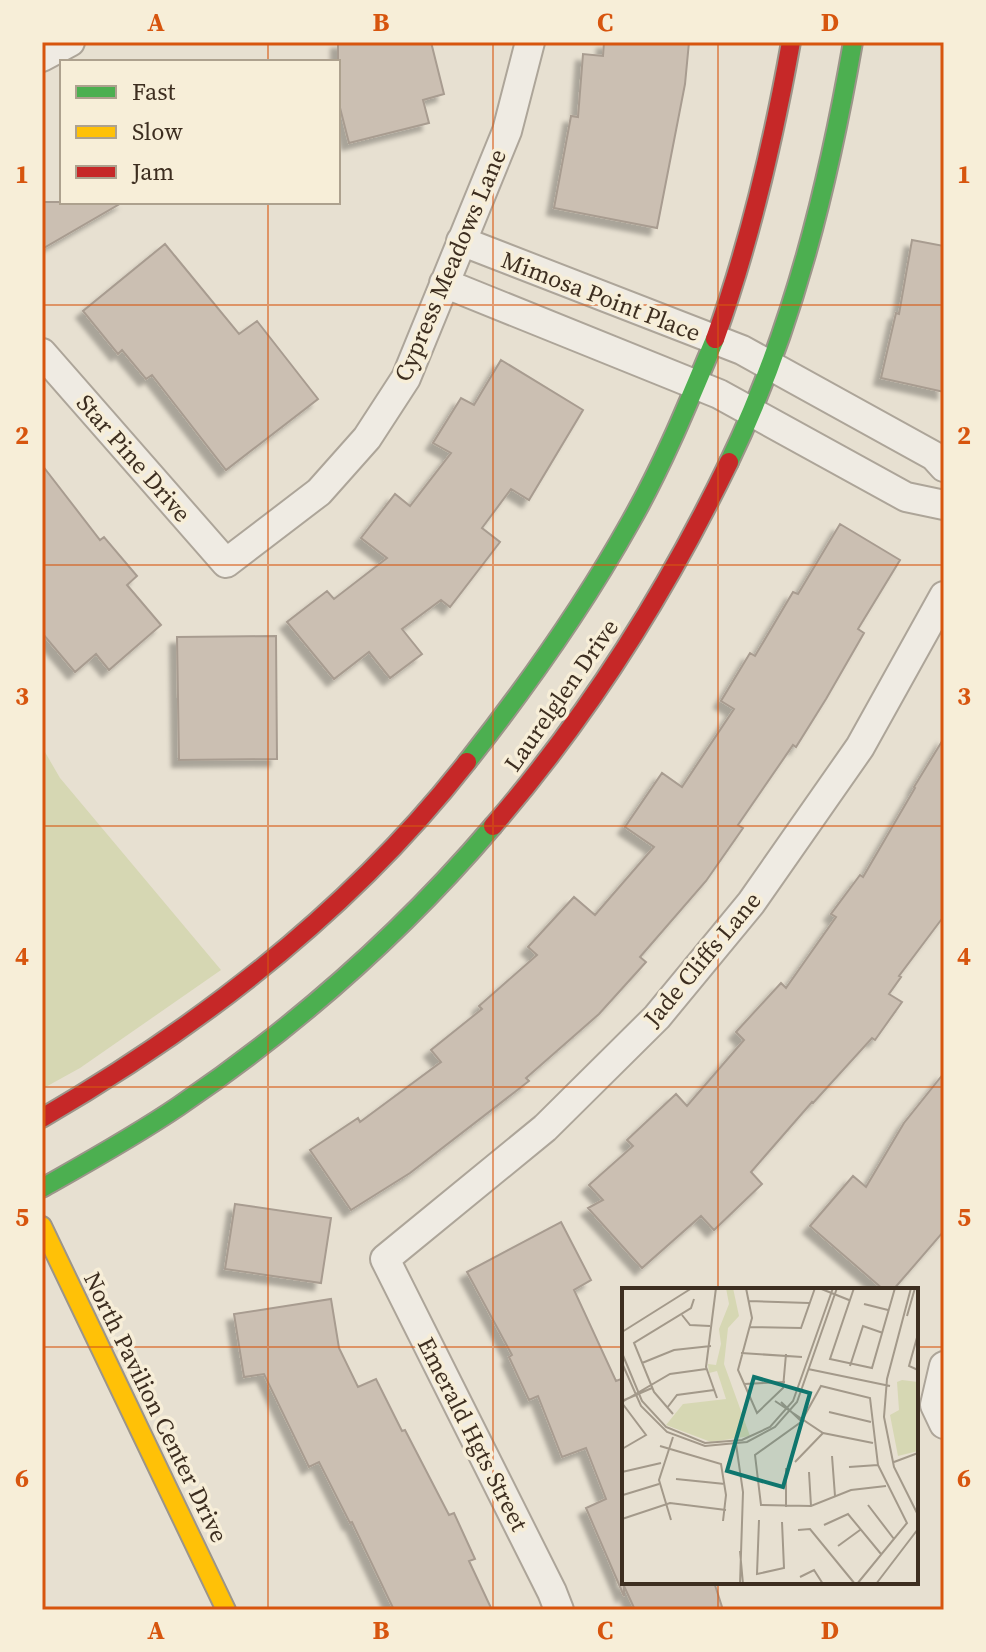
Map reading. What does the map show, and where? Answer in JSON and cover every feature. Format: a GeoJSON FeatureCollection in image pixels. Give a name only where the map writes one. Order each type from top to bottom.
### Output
{"type":"FeatureCollection","features":[{"type":"Feature","properties":{"kind":"street"},"geometry":{"type":"LineString","coordinates":[[42,57],[70,42]]}},
{"type":"Feature","properties":{"kind":"street","name":"Cypress Meadows Lane"},"geometry":{"type":"LineString","coordinates":[[226,563],[319,492],[367,438],[406,378],[507,131],[530,42]]}},
{"type":"Feature","properties":{"kind":"street","name":"Laurelglen Drive"},"geometry":{"type":"LineString","coordinates":[[42,1118],[164,1042],[243,985],[324,915],[435,802],[539,669],[588,594],[708,389],[715,340],[769,160],[791,42]]}},
{"type":"Feature","properties":{"kind":"street","name":"Laurelglen Drive"},"geometry":{"type":"LineString","coordinates":[[42,1188],[128,1139],[266,1043],[337,985],[404,923],[464,859],[525,789],[583,711],[635,631],[703,513],[752,411],[797,285],[819,205],[842,111],[853,42]]}},
{"type":"Feature","properties":{"kind":"street","name":"Mimosa Point Place"},"geometry":{"type":"LineString","coordinates":[[461,241],[742,350],[934,456],[944,467]]}},
{"type":"Feature","properties":{"kind":"street","name":"Mimosa Point Place"},"geometry":{"type":"LineString","coordinates":[[444,283],[708,389],[906,497],[944,505]]}},
{"type":"Feature","properties":{"kind":"street","name":"Star Pine Drive"},"geometry":{"type":"LineString","coordinates":[[42,353],[226,563]]}},
{"type":"Feature","properties":{"kind":"street","name":"Jade Cliffs Lane"},"geometry":{"type":"LineString","coordinates":[[385,1259],[545,1128],[657,1017],[751,903],[860,747],[944,596]]}},
{"type":"Feature","properties":{"kind":"street","name":"North Pavilion Center Drive"},"geometry":{"type":"LineString","coordinates":[[42,1226],[226,1610]]}},
{"type":"Feature","properties":{"kind":"street","name":"Emerald Hgts Street"},"geometry":{"type":"LineString","coordinates":[[385,1259],[559,1610]]}},
{"type":"Feature","properties":{"kind":"street"},"geometry":{"type":"LineString","coordinates":[[944,1366],[935,1405],[944,1424]]}},
{"type":"Feature","properties":{"kind":"green space"},"geometry":{"type":"Polygon","coordinates":[[[42,747],[60,778],[221,970],[80,1068],[42,1089],[42,747]]]}},
{"type":"Feature","properties":{"kind":"building"},"geometry":{"type":"Polygon","coordinates":[[[338,42],[431,42],[444,94],[423,100],[429,123],[349,143],[340,108],[338,42]]]}},
{"type":"Feature","properties":{"kind":"building"},"geometry":{"type":"Polygon","coordinates":[[[604,42],[689,42],[685,84],[657,228],[554,208],[571,116],[578,117],[583,54],[603,56],[604,42]]]}},
{"type":"Feature","properties":{"kind":"building"},"geometry":{"type":"Polygon","coordinates":[[[42,202],[120,204],[42,249],[42,202]]]}},
{"type":"Feature","properties":{"kind":"building"},"geometry":{"type":"Polygon","coordinates":[[[912,240],[944,246],[944,392],[881,378],[896,313],[899,314],[912,240]]]}},
{"type":"Feature","properties":{"kind":"building"},"geometry":{"type":"Polygon","coordinates":[[[165,244],[239,334],[257,321],[318,399],[226,470],[152,375],[146,379],[122,350],[118,354],[83,311],[165,244]]]}},
{"type":"Feature","properties":{"kind":"building"},"geometry":{"type":"Polygon","coordinates":[[[501,360],[583,410],[529,500],[511,489],[482,528],[500,542],[450,607],[441,600],[402,629],[422,654],[390,678],[369,652],[334,679],[287,622],[327,591],[334,599],[387,558],[361,538],[395,494],[410,506],[451,453],[433,443],[461,398],[474,405],[501,360]]]}},
{"type":"Feature","properties":{"kind":"building"},"geometry":{"type":"Polygon","coordinates":[[[42,465],[100,540],[104,537],[137,576],[127,585],[161,625],[109,670],[96,654],[75,672],[42,633],[42,465]]]}},
{"type":"Feature","properties":{"kind":"building"},"geometry":{"type":"Polygon","coordinates":[[[840,524],[900,560],[858,629],[864,633],[826,699],[796,747],[793,745],[738,825],[743,828],[706,881],[640,957],[646,962],[599,1014],[526,1078],[529,1081],[410,1173],[351,1210],[310,1150],[358,1118],[360,1122],[441,1062],[431,1050],[482,1009],[479,1006],[537,955],[528,947],[574,897],[595,915],[654,847],[625,827],[662,773],[682,787],[734,709],[721,701],[750,653],[755,656],[793,592],[798,594],[840,524]]]}},
{"type":"Feature","properties":{"kind":"building"},"geometry":{"type":"Polygon","coordinates":[[[276,636],[277,759],[179,760],[177,637],[276,636]]]}},
{"type":"Feature","properties":{"kind":"building"},"geometry":{"type":"Polygon","coordinates":[[[944,738],[944,916],[889,994],[902,1002],[875,1040],[872,1038],[751,1172],[762,1184],[714,1230],[701,1216],[642,1268],[588,1208],[603,1200],[589,1185],[633,1146],[627,1140],[676,1094],[687,1106],[744,1040],[736,1032],[781,983],[786,988],[836,917],[831,914],[860,875],[863,877],[944,738]]]}},
{"type":"Feature","properties":{"kind":"building"},"geometry":{"type":"Polygon","coordinates":[[[944,1073],[944,1231],[895,1288],[882,1288],[810,1226],[853,1176],[866,1187],[904,1123],[944,1073]]]}},
{"type":"Feature","properties":{"kind":"building"},"geometry":{"type":"Polygon","coordinates":[[[235,1204],[331,1218],[321,1283],[225,1269],[235,1204]]]}},
{"type":"Feature","properties":{"kind":"building"},"geometry":{"type":"Polygon","coordinates":[[[561,1222],[591,1280],[574,1290],[616,1381],[622,1379],[622,1584],[715,1584],[723,1610],[635,1610],[624,1586],[624,1596],[586,1508],[606,1499],[586,1448],[562,1457],[538,1396],[529,1400],[509,1357],[512,1355],[467,1272],[561,1222]]]}},
{"type":"Feature","properties":{"kind":"building"},"geometry":{"type":"Polygon","coordinates":[[[331,1299],[339,1348],[358,1387],[376,1379],[449,1515],[454,1513],[475,1559],[469,1561],[492,1610],[394,1610],[319,1462],[309,1467],[264,1374],[244,1377],[234,1314],[331,1299]]]}},
{"type":"Feature","properties":{"kind":"traffic: fast"},"geometry":{"type":"LineString","coordinates":[[729,462],[772,361],[806,256],[832,150],[853,42]]}},
{"type":"Feature","properties":{"kind":"traffic: fast"},"geometry":{"type":"LineString","coordinates":[[467,762],[554,645],[613,553],[665,454],[715,339]]}},
{"type":"Feature","properties":{"kind":"traffic: fast"},"geometry":{"type":"LineString","coordinates":[[42,1188],[162,1117],[264,1044],[384,941],[493,826]]}},
{"type":"Feature","properties":{"kind":"traffic: slow"},"geometry":{"type":"LineString","coordinates":[[42,1226],[226,1610]]}},
{"type":"Feature","properties":{"kind":"traffic: jam"},"geometry":{"type":"LineString","coordinates":[[715,339],[759,192],[791,42]]}},
{"type":"Feature","properties":{"kind":"traffic: jam"},"geometry":{"type":"LineString","coordinates":[[493,826],[561,741],[623,652],[679,558],[729,462]]}},
{"type":"Feature","properties":{"kind":"traffic: jam"},"geometry":{"type":"LineString","coordinates":[[42,1118],[160,1044],[271,960],[375,867],[467,762]]}}]}
